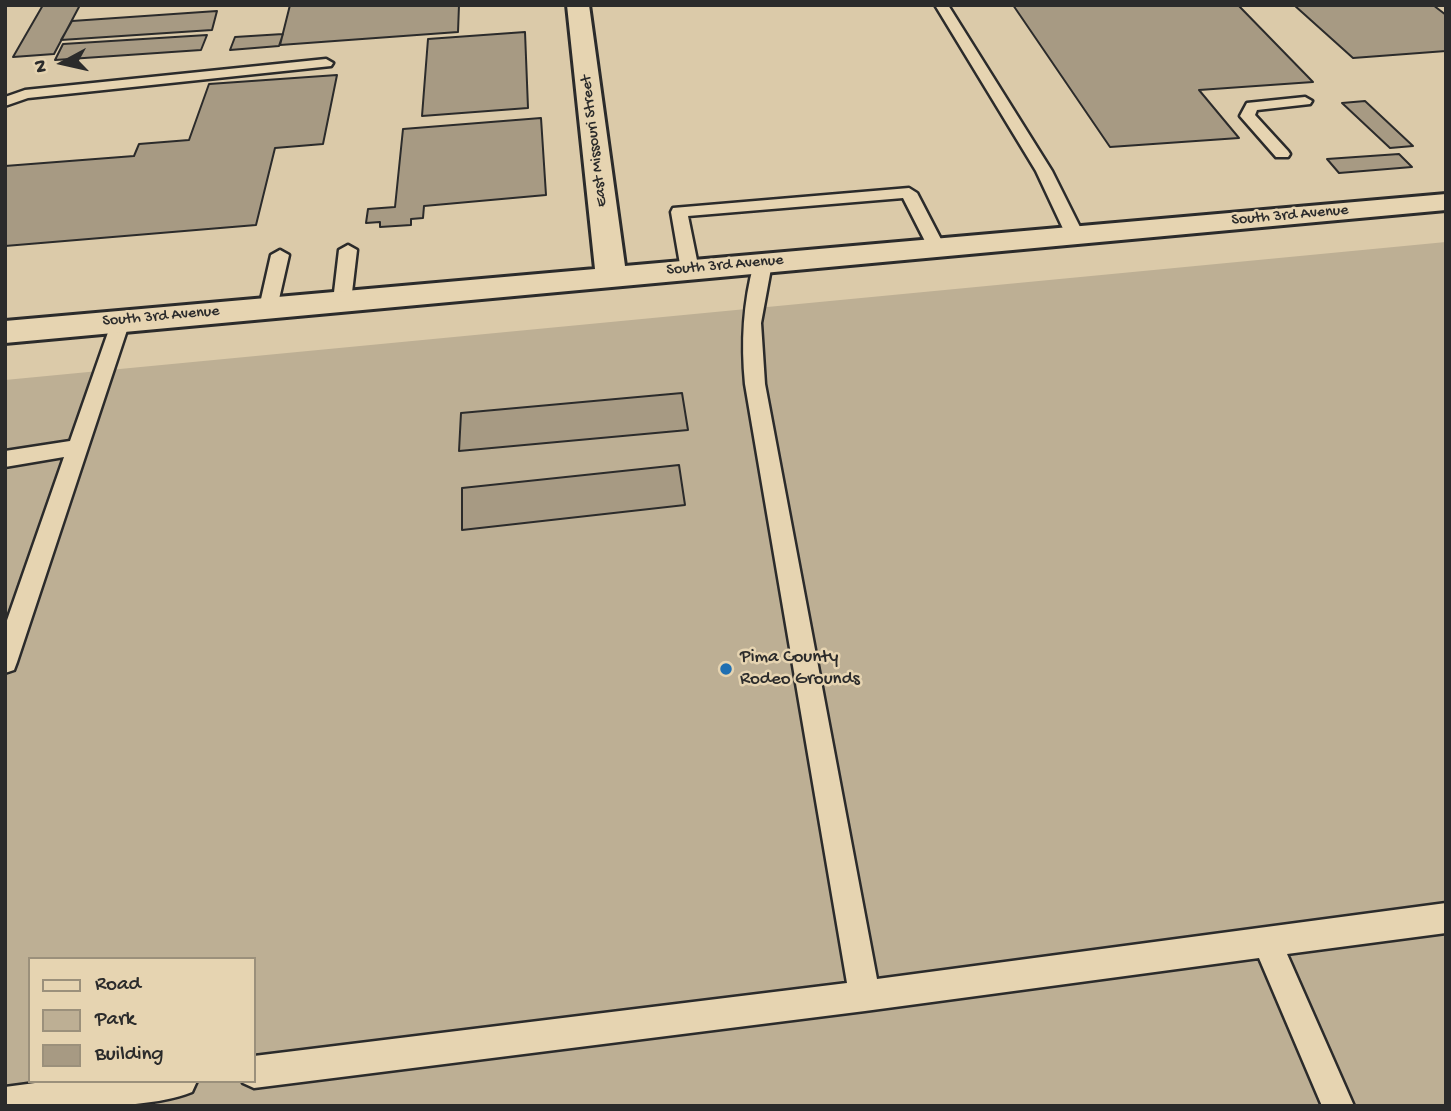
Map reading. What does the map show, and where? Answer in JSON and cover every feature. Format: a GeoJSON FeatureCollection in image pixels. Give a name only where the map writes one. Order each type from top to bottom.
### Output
{"type":"FeatureCollection","features":[{"type":"Feature","properties":{"kind":"street","name":"East Missouri Street"},"geometry":{"type":"LineString","coordinates":[[578,5],[611,276]]}},
{"type":"Feature","properties":{"kind":"street","name":"South 3rd Avenue"},"geometry":{"type":"LineString","coordinates":[[5,332],[1446,202]]}},
{"type":"Feature","properties":{"kind":"lane"},"geometry":{"type":"LineString","coordinates":[[941,5],[1044,171],[1075,235]]}},
{"type":"Feature","properties":{"kind":"lane"},"geometry":{"type":"LineString","coordinates":[[5,102],[36,92],[326,63]]}},
{"type":"Feature","properties":{"kind":"lane"},"geometry":{"type":"LineString","coordinates":[[1282,154],[1247,116],[1251,106],[1305,101]]}},
{"type":"Feature","properties":{"kind":"lane"},"geometry":{"type":"LineString","coordinates":[[690,270],[679,212],[909,193],[936,247]]}},
{"type":"Feature","properties":{"kind":"lane"},"geometry":{"type":"LineString","coordinates":[[342,301],[348,250]]}},
{"type":"Feature","properties":{"kind":"lane"},"geometry":{"type":"LineString","coordinates":[[268,307],[280,255]]}},
{"type":"Feature","properties":{"kind":"lane"},"geometry":{"type":"LineString","coordinates":[[763,263],[751,304],[750,344],[755,384],[865,996]]}},
{"type":"Feature","properties":{"kind":"lane"},"geometry":{"type":"LineString","coordinates":[[5,662],[121,321]]}},
{"type":"Feature","properties":{"kind":"lane"},"geometry":{"type":"LineString","coordinates":[[5,459],[78,447]]}},
{"type":"Feature","properties":{"kind":"lane"},"geometry":{"type":"LineString","coordinates":[[256,1072],[865,996],[1446,918]]}},
{"type":"Feature","properties":{"kind":"lane"},"geometry":{"type":"LineString","coordinates":[[1267,942],[1338,1106]]}},
{"type":"Feature","properties":{"kind":"lane"},"geometry":{"type":"LineString","coordinates":[[5,1103],[165,1083]]}},
{"type":"Feature","properties":{"kind":"green space","name":"Pima County Rodeo Grounds"},"geometry":{"type":"Polygon","coordinates":[[[1446,242],[1446,1106],[5,1106],[5,380],[1446,242]]]}},
{"type":"Feature","properties":{"kind":"building"},"geometry":{"type":"Polygon","coordinates":[[[43,5],[80,5],[54,54],[13,57],[43,5]]]}},
{"type":"Feature","properties":{"kind":"building"},"geometry":{"type":"Polygon","coordinates":[[[290,5],[459,5],[458,32],[280,45],[290,5]]]}},
{"type":"Feature","properties":{"kind":"building"},"geometry":{"type":"Polygon","coordinates":[[[1013,5],[1238,5],[1313,82],[1199,90],[1239,138],[1110,147],[1013,5]]]}},
{"type":"Feature","properties":{"kind":"building"},"geometry":{"type":"Polygon","coordinates":[[[1294,5],[1433,5],[1446,15],[1446,51],[1353,58],[1294,5]]]}},
{"type":"Feature","properties":{"kind":"building"},"geometry":{"type":"Polygon","coordinates":[[[217,11],[212,30],[61,40],[72,21],[217,11]]]}},
{"type":"Feature","properties":{"kind":"building"},"geometry":{"type":"Polygon","coordinates":[[[525,32],[528,108],[422,116],[428,39],[525,32]]]}},
{"type":"Feature","properties":{"kind":"building"},"geometry":{"type":"Polygon","coordinates":[[[283,34],[279,46],[230,50],[235,37],[283,34]]]}},
{"type":"Feature","properties":{"kind":"building"},"geometry":{"type":"Polygon","coordinates":[[[207,35],[201,50],[55,60],[63,44],[207,35]]]}},
{"type":"Feature","properties":{"kind":"building"},"geometry":{"type":"Polygon","coordinates":[[[337,75],[323,144],[275,148],[256,225],[5,246],[5,166],[134,156],[139,144],[189,140],[209,84],[337,75]]]}},
{"type":"Feature","properties":{"kind":"building"},"geometry":{"type":"Polygon","coordinates":[[[1365,101],[1413,146],[1390,148],[1342,103],[1365,101]]]}},
{"type":"Feature","properties":{"kind":"building"},"geometry":{"type":"Polygon","coordinates":[[[541,118],[546,195],[424,206],[423,218],[411,219],[411,225],[380,227],[380,222],[366,223],[368,209],[395,207],[403,129],[541,118]]]}},
{"type":"Feature","properties":{"kind":"building"},"geometry":{"type":"Polygon","coordinates":[[[1399,154],[1412,167],[1339,173],[1327,159],[1399,154]]]}},
{"type":"Feature","properties":{"kind":"building"},"geometry":{"type":"Polygon","coordinates":[[[682,393],[688,430],[459,451],[461,413],[682,393]]]}},
{"type":"Feature","properties":{"kind":"building"},"geometry":{"type":"Polygon","coordinates":[[[679,465],[685,505],[462,530],[462,488],[679,465]]]}},
{"type":"Feature","properties":{"kind":"place","name":"Pima County Rodeo Grounds"},"geometry":{"type":"Point","coordinates":[726,669]}}]}
